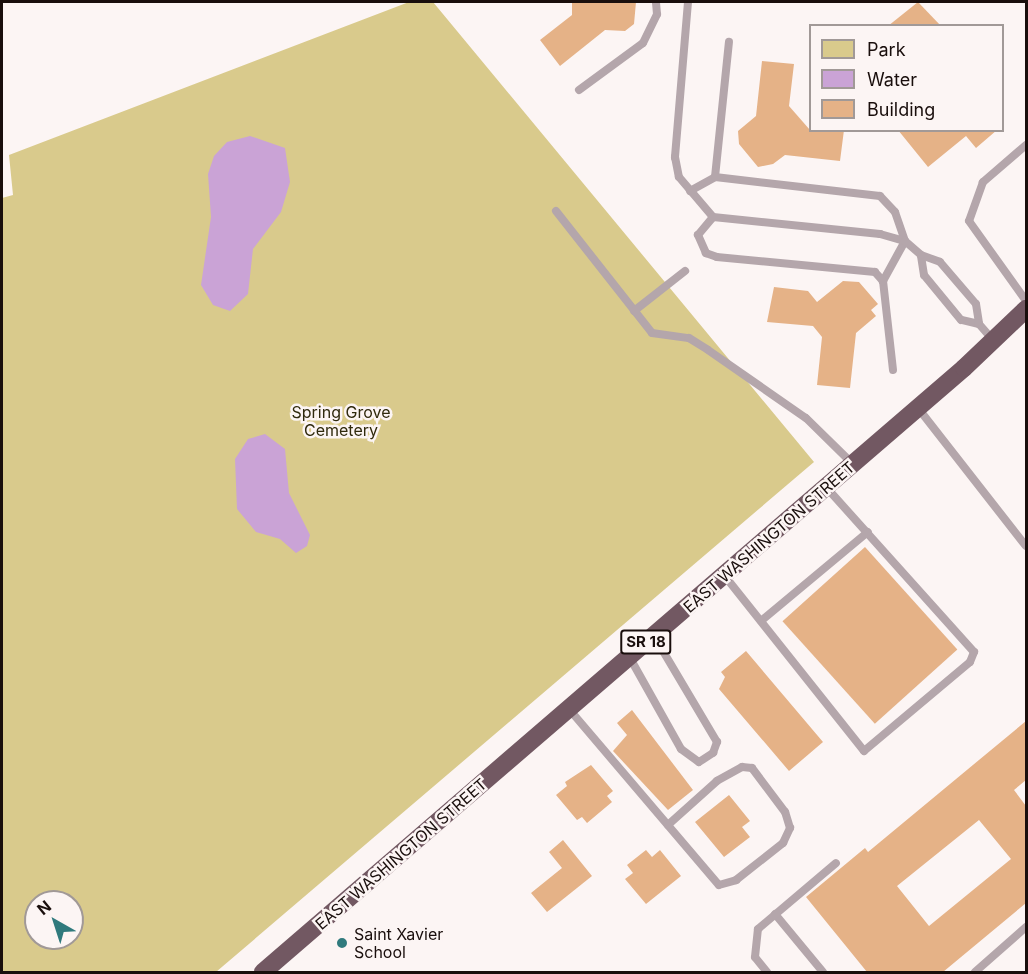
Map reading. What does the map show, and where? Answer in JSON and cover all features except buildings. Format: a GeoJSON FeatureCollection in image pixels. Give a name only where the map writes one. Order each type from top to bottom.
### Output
{"type":"FeatureCollection","features":[{"type":"Feature","properties":{"kind":"highway","name":"EAST WASHINGTON STREET"},"geometry":{"type":"LineString","coordinates":[[263,972],[853,465],[994,341],[1026,309]]}},
{"type":"Feature","properties":{"kind":"lane"},"geometry":{"type":"LineString","coordinates":[[579,90],[643,43],[657,14],[656,2]]}},
{"type":"Feature","properties":{"kind":"lane"},"geometry":{"type":"LineString","coordinates":[[688,2],[675,157],[679,177],[713,217],[905,241]]}},
{"type":"Feature","properties":{"kind":"lane"},"geometry":{"type":"LineString","coordinates":[[715,177],[729,42]]}},
{"type":"Feature","properties":{"kind":"lane"},"geometry":{"type":"LineString","coordinates":[[1026,146],[983,182],[969,221],[1026,301]]}},
{"type":"Feature","properties":{"kind":"lane"},"geometry":{"type":"LineString","coordinates":[[690,191],[715,177],[880,196],[895,212],[905,241],[921,255],[940,262],[976,304],[979,324],[994,341]]}},
{"type":"Feature","properties":{"kind":"lane"},"geometry":{"type":"LineString","coordinates":[[556,211],[652,333],[689,338],[775,395],[853,465]]}},
{"type":"Feature","properties":{"kind":"lane"},"geometry":{"type":"LineString","coordinates":[[713,217],[698,235],[706,253],[875,272],[883,281]]}},
{"type":"Feature","properties":{"kind":"lane"},"geometry":{"type":"LineString","coordinates":[[892,370],[883,281],[905,241]]}},
{"type":"Feature","properties":{"kind":"lane"},"geometry":{"type":"LineString","coordinates":[[921,255],[924,275],[961,320],[979,324]]}},
{"type":"Feature","properties":{"kind":"lane"},"geometry":{"type":"LineString","coordinates":[[634,311],[684,271]]}},
{"type":"Feature","properties":{"kind":"lane"},"geometry":{"type":"LineString","coordinates":[[918,408],[1026,546]]}},
{"type":"Feature","properties":{"kind":"lane"},"geometry":{"type":"LineString","coordinates":[[724,575],[864,751],[970,662],[974,652],[826,487]]}},
{"type":"Feature","properties":{"kind":"lane"},"geometry":{"type":"LineString","coordinates":[[761,621],[868,532]]}},
{"type":"Feature","properties":{"kind":"lane"},"geometry":{"type":"LineString","coordinates":[[630,656],[681,749],[699,762],[713,753],[717,742],[654,636]]}},
{"type":"Feature","properties":{"kind":"lane"},"geometry":{"type":"LineString","coordinates":[[569,709],[719,885],[736,880],[783,843],[790,828],[785,812],[752,768],[742,767],[717,781],[668,825]]}},
{"type":"Feature","properties":{"kind":"lane"},"geometry":{"type":"LineString","coordinates":[[767,972],[755,957],[753,942],[775,914],[836,863]]}},
{"type":"Feature","properties":{"kind":"lane"},"geometry":{"type":"LineString","coordinates":[[775,914],[824,972]]}},
{"type":"Feature","properties":{"kind":"lane"},"geometry":{"type":"LineString","coordinates":[[975,972],[1026,927]]}},
{"type":"Feature","properties":{"kind":"green space","name":"Spring Grove Cemetery"},"geometry":{"type":"Polygon","coordinates":[[[409,2],[433,2],[814,462],[216,972],[2,972],[2,198],[13,195],[9,155],[409,2]]]}},
{"type":"Feature","properties":{"kind":"water"},"geometry":{"type":"Polygon","coordinates":[[[250,136],[285,148],[290,182],[281,212],[253,249],[248,294],[230,311],[213,305],[201,285],[211,217],[208,174],[214,156],[227,142],[250,136]]]}},
{"type":"Feature","properties":{"kind":"water"},"geometry":{"type":"Polygon","coordinates":[[[265,434],[285,449],[289,493],[310,535],[307,546],[296,553],[280,539],[256,532],[237,509],[235,459],[248,439],[265,434]]]}},
{"type":"Feature","properties":{"kind":"place","name":"Saint Xavier School"},"geometry":{"type":"Point","coordinates":[342,943]}}]}
